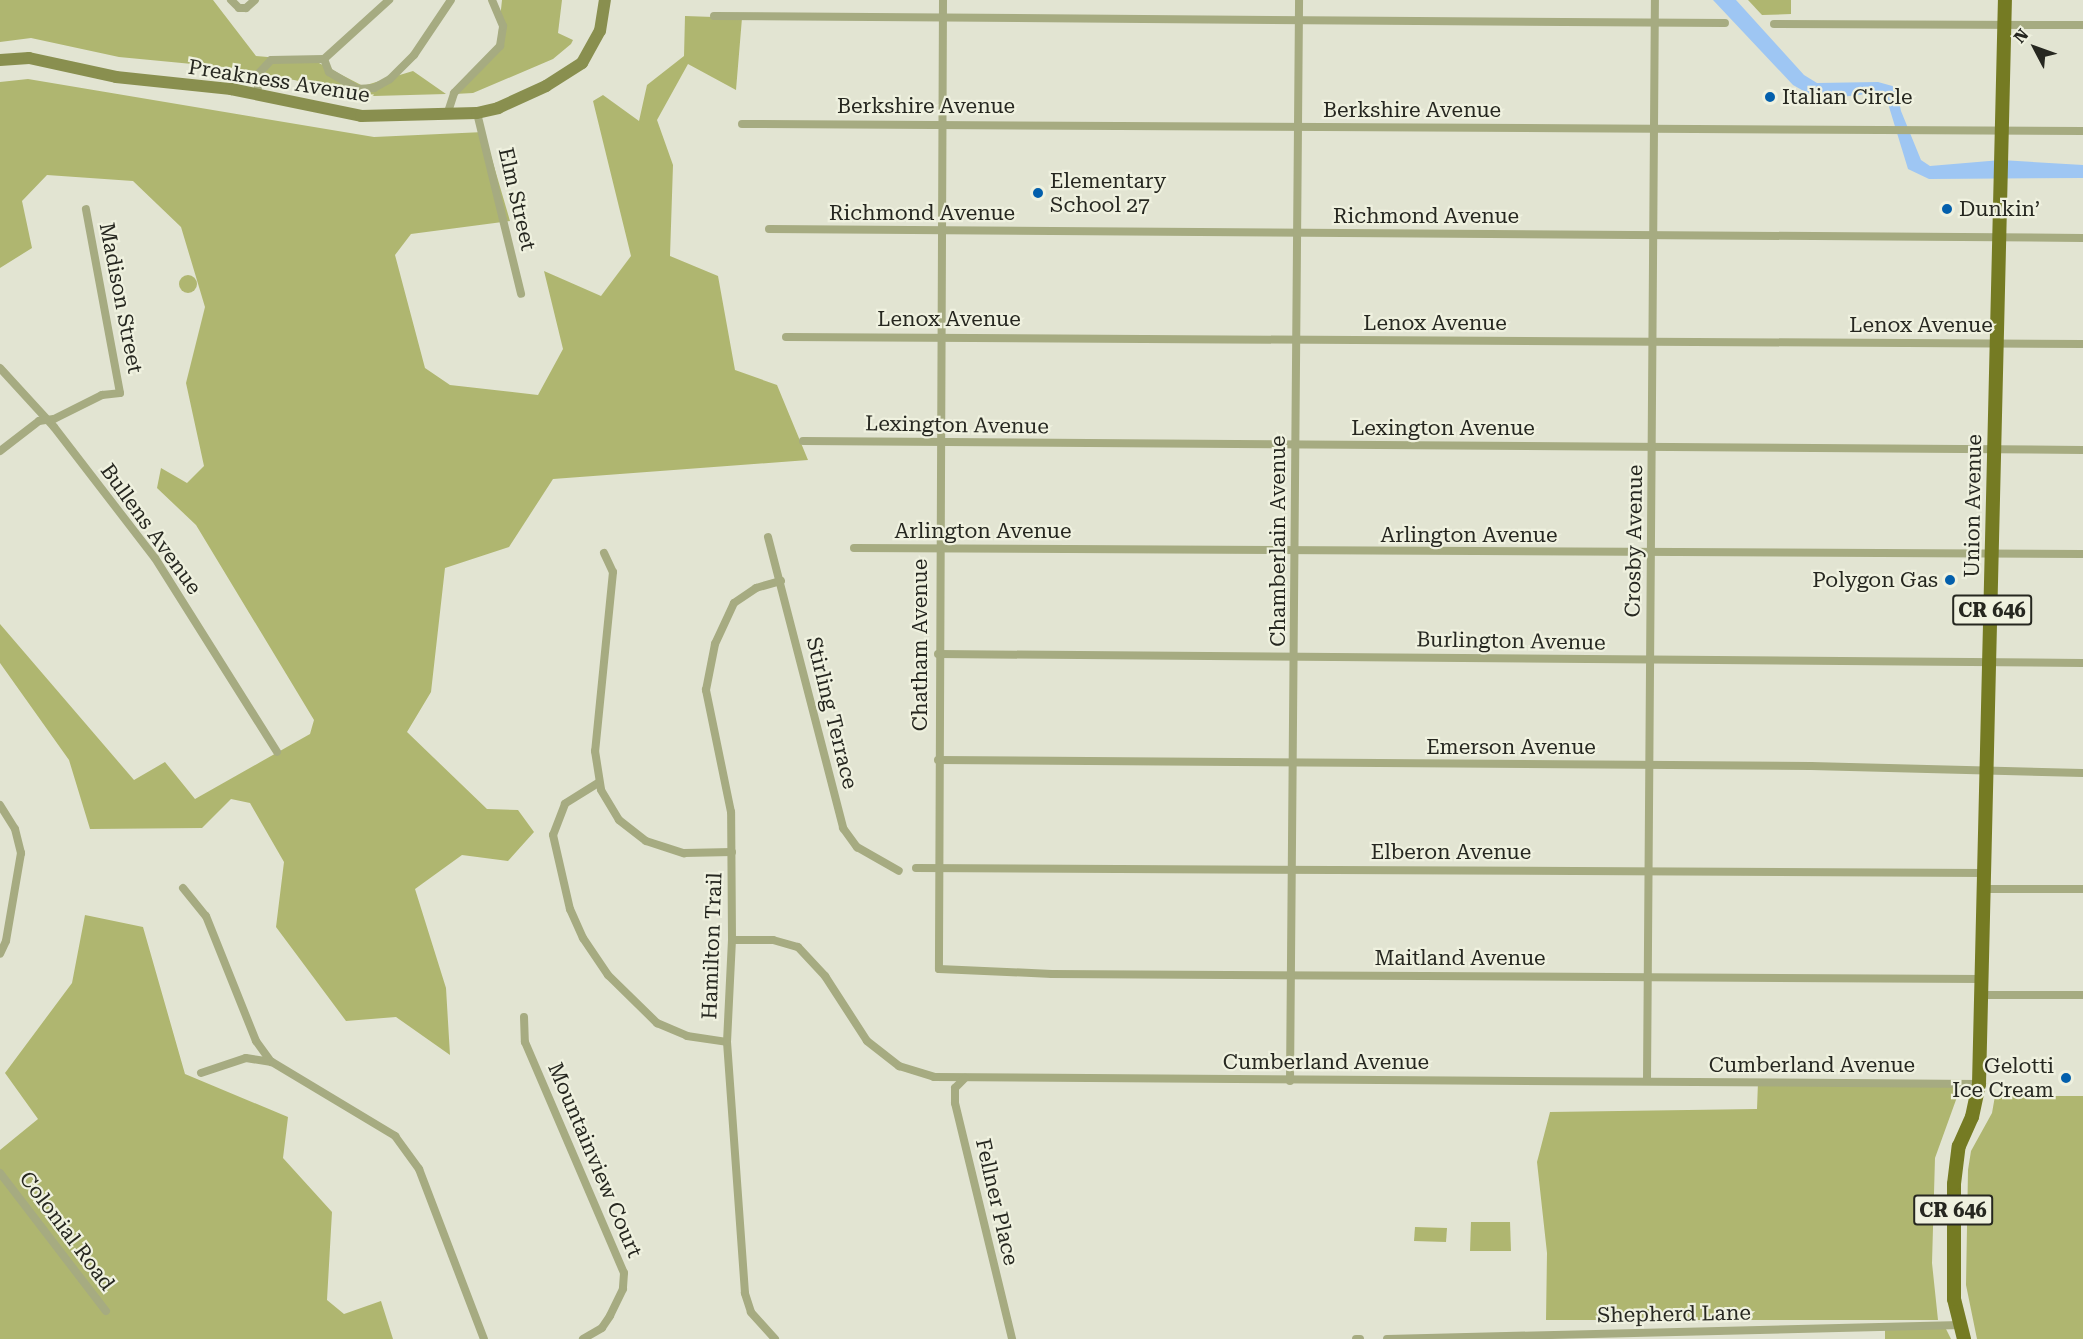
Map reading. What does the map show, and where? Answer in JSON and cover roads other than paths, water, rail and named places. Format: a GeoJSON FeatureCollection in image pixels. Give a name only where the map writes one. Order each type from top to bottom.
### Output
{"type":"FeatureCollection","features":[{"type":"Feature","properties":{"kind":"main road","name":"Preakness Avenue"},"geometry":{"type":"LineString","coordinates":[[0,60],[29,58],[116,77],[257,94],[361,116],[477,113],[498,108],[546,87],[582,63],[600,31],[605,0]]}},
{"type":"Feature","properties":{"kind":"main road","name":"Union Avenue"},"geometry":{"type":"LineString","coordinates":[[1979,1084],[1986,889],[2005,0]]}},
{"type":"Feature","properties":{"kind":"main road","name":"CR 646"},"geometry":{"type":"LineString","coordinates":[[1964,1339],[1953,1275],[1954,1163],[1979,1084]]}},
{"type":"Feature","properties":{"kind":"street"},"geometry":{"type":"LineString","coordinates":[[231,0],[239,8],[246,8],[255,0]]}},
{"type":"Feature","properties":{"kind":"street"},"geometry":{"type":"LineString","coordinates":[[257,94],[260,72],[271,60],[324,59],[389,0]]}},
{"type":"Feature","properties":{"kind":"street"},"geometry":{"type":"LineString","coordinates":[[324,59],[329,72],[357,89],[374,88],[390,79],[414,55],[451,0]]}},
{"type":"Feature","properties":{"kind":"street"},"geometry":{"type":"LineString","coordinates":[[447,115],[454,93],[495,52],[502,41],[500,17],[492,0]]}},
{"type":"Feature","properties":{"kind":"street","name":"Chatham Avenue"},"geometry":{"type":"LineString","coordinates":[[938,967],[943,0]]}},
{"type":"Feature","properties":{"kind":"street","name":"Chamberlain Avenue"},"geometry":{"type":"LineString","coordinates":[[1290,1081],[1295,764],[1299,0]]}},
{"type":"Feature","properties":{"kind":"street","name":"Crosby Avenue"},"geometry":{"type":"LineString","coordinates":[[1647,1082],[1655,0]]}},
{"type":"Feature","properties":{"kind":"street"},"geometry":{"type":"LineString","coordinates":[[714,16],[943,20],[1725,23]]}},
{"type":"Feature","properties":{"kind":"street"},"geometry":{"type":"LineString","coordinates":[[1774,24],[2083,26]]}},
{"type":"Feature","properties":{"kind":"street","name":"Elm Street"},"geometry":{"type":"LineString","coordinates":[[477,113],[521,294]]}},
{"type":"Feature","properties":{"kind":"street","name":"Berkshire Avenue"},"geometry":{"type":"LineString","coordinates":[[741,124],[2083,131]]}},
{"type":"Feature","properties":{"kind":"street","name":"Madison Street"},"geometry":{"type":"LineString","coordinates":[[46,420],[102,395],[120,393],[86,209]]}},
{"type":"Feature","properties":{"kind":"street","name":"Richmond Avenue"},"geometry":{"type":"LineString","coordinates":[[770,229],[2083,238]]}},
{"type":"Feature","properties":{"kind":"street","name":"Lenox Avenue"},"geometry":{"type":"LineString","coordinates":[[786,337],[2083,344]]}},
{"type":"Feature","properties":{"kind":"street","name":"Bullens Avenue"},"geometry":{"type":"LineString","coordinates":[[0,368],[46,420],[165,573],[277,752]]}},
{"type":"Feature","properties":{"kind":"street"},"geometry":{"type":"LineString","coordinates":[[0,451],[33,425],[46,420]]}},
{"type":"Feature","properties":{"kind":"street","name":"Lexington Avenue"},"geometry":{"type":"LineString","coordinates":[[803,441],[2083,450]]}},
{"type":"Feature","properties":{"kind":"street","name":"Stirling Terrace"},"geometry":{"type":"LineString","coordinates":[[768,537],[843,828],[864,853],[899,871]]}},
{"type":"Feature","properties":{"kind":"street","name":"Arlington Avenue"},"geometry":{"type":"LineString","coordinates":[[854,548],[1652,554],[2083,554]]}},
{"type":"Feature","properties":{"kind":"street"},"geometry":{"type":"LineString","coordinates":[[604,553],[613,572],[595,752],[598,783],[619,820],[646,841],[684,854],[732,852]]}},
{"type":"Feature","properties":{"kind":"street","name":"Hamilton Trail"},"geometry":{"type":"LineString","coordinates":[[775,1339],[751,1312],[745,1293],[727,1042],[732,940],[732,852],[729,797],[709,716],[706,675],[715,644],[734,603],[756,588],[781,582]]}},
{"type":"Feature","properties":{"kind":"street","name":"Burlington Avenue"},"geometry":{"type":"LineString","coordinates":[[938,654],[2083,663]]}},
{"type":"Feature","properties":{"kind":"street","name":"Emerson Avenue"},"geometry":{"type":"LineString","coordinates":[[938,760],[1650,765],[1988,769],[2005,773],[2083,773]]}},
{"type":"Feature","properties":{"kind":"street"},"geometry":{"type":"LineString","coordinates":[[598,783],[565,804],[553,835],[565,894],[579,930],[608,975],[657,1023],[687,1036],[727,1042]]}},
{"type":"Feature","properties":{"kind":"street"},"geometry":{"type":"LineString","coordinates":[[0,805],[15,829],[21,853],[6,941],[0,954]]}},
{"type":"Feature","properties":{"kind":"street","name":"Elberon Avenue"},"geometry":{"type":"LineString","coordinates":[[916,868],[1986,873]]}},
{"type":"Feature","properties":{"kind":"street"},"geometry":{"type":"LineString","coordinates":[[183,888],[206,916],[256,1041],[272,1062]]}},
{"type":"Feature","properties":{"kind":"street"},"geometry":{"type":"LineString","coordinates":[[1986,889],[2083,889]]}},
{"type":"Feature","properties":{"kind":"street","name":"Cumberland Avenue"},"geometry":{"type":"LineString","coordinates":[[732,940],[772,940],[798,948],[825,976],[867,1041],[887,1058],[921,1075],[966,1078],[1290,1081],[1979,1084]]}},
{"type":"Feature","properties":{"kind":"street","name":"Maitland Avenue"},"geometry":{"type":"LineString","coordinates":[[938,967],[946,972],[1983,979]]}},
{"type":"Feature","properties":{"kind":"street"},"geometry":{"type":"LineString","coordinates":[[1983,995],[2083,995]]}},
{"type":"Feature","properties":{"kind":"street","name":"Mountainview Court"},"geometry":{"type":"LineString","coordinates":[[524,1017],[525,1042],[624,1273],[623,1289],[610,1316],[602,1328],[583,1339]]}},
{"type":"Feature","properties":{"kind":"street"},"geometry":{"type":"LineString","coordinates":[[201,1073],[246,1058],[272,1062],[371,1119],[404,1145],[419,1169],[484,1339]]}},
{"type":"Feature","properties":{"kind":"street","name":"Fellner Place"},"geometry":{"type":"LineString","coordinates":[[966,1078],[955,1088],[955,1103],[1012,1339]]}},
{"type":"Feature","properties":{"kind":"street","name":"Colonial Road"},"geometry":{"type":"LineString","coordinates":[[0,1173],[106,1311]]}},
{"type":"Feature","properties":{"kind":"street","name":"Shepherd Lane"},"geometry":{"type":"LineString","coordinates":[[1387,1339],[1961,1325]]}},
{"type":"Feature","properties":{"kind":"water"},"geometry":{"type":"Polygon","coordinates":[[[1713,0],[1736,0],[1804,75],[1817,83],[1878,82],[1896,87],[1901,111],[1921,160],[1930,166],[2001,160],[2083,165],[2083,178],[1929,179],[1908,169],[1886,97],[1877,93],[1831,98],[1809,94],[1793,85],[1713,0]]]}},
{"type":"Feature","properties":{"kind":"place","name":"Italian Circle"},"geometry":{"type":"Point","coordinates":[1770,97]}},
{"type":"Feature","properties":{"kind":"place","name":"Elementary School 27"},"geometry":{"type":"Point","coordinates":[1038,193]}},
{"type":"Feature","properties":{"kind":"place","name":"Dunkin’"},"geometry":{"type":"Point","coordinates":[1947,209]}},
{"type":"Feature","properties":{"kind":"place","name":"Polygon Gas"},"geometry":{"type":"Point","coordinates":[1950,580]}},
{"type":"Feature","properties":{"kind":"place","name":"Gelotti Ice Cream"},"geometry":{"type":"Point","coordinates":[2066,1078]}}]}
